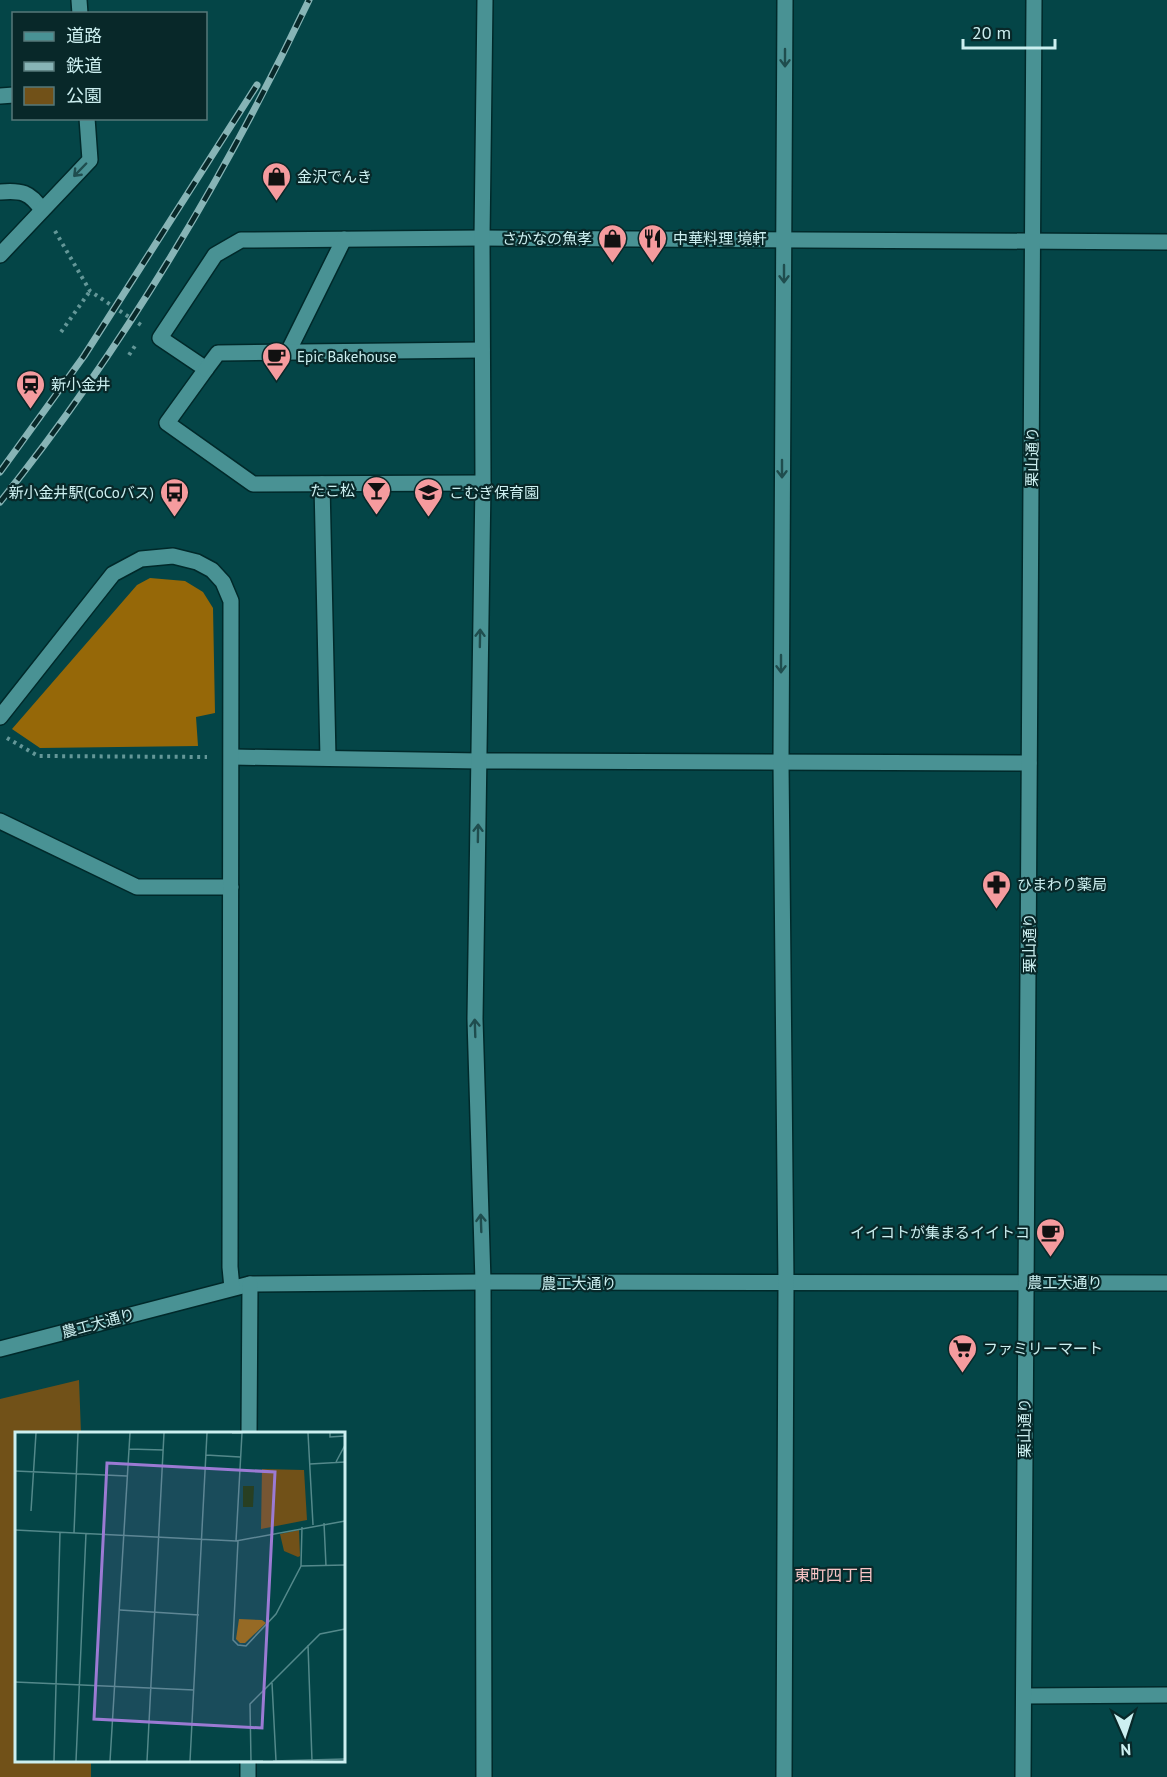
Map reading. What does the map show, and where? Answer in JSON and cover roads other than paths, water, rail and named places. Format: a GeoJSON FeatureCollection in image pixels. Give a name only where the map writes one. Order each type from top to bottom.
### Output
{"type":"FeatureCollection","features":[{"type":"Feature","properties":{"kind":"street"},"geometry":{"type":"LineString","coordinates":[[484,1777],[483,1282],[475,1019],[483,483],[482,238],[485,0]]}},
{"type":"Feature","properties":{"kind":"street"},"geometry":{"type":"LineString","coordinates":[[784,1777],[786,1284],[781,762],[785,0]]}},
{"type":"Feature","properties":{"kind":"street","name":"栗山通り"},"geometry":{"type":"LineString","coordinates":[[1023,1777],[1034,0]]}},
{"type":"Feature","properties":{"kind":"street"},"geometry":{"type":"LineString","coordinates":[[0,255],[90,160],[87,120]]}},
{"type":"Feature","properties":{"kind":"street"},"geometry":{"type":"LineString","coordinates":[[0,192],[23,191],[33,196],[42,210]]}},
{"type":"Feature","properties":{"kind":"street"},"geometry":{"type":"LineString","coordinates":[[206,369],[160,338],[215,255],[242,240],[482,238],[1167,242]]}},
{"type":"Feature","properties":{"kind":"street"},"geometry":{"type":"LineString","coordinates":[[288,352],[344,239]]}},
{"type":"Feature","properties":{"kind":"street"},"geometry":{"type":"LineString","coordinates":[[482,350],[218,353],[167,423],[253,484],[483,483]]}},
{"type":"Feature","properties":{"kind":"street"},"geometry":{"type":"LineString","coordinates":[[322,484],[328,758]]}},
{"type":"Feature","properties":{"kind":"street"},"geometry":{"type":"LineString","coordinates":[[0,717],[113,574],[141,559],[173,556],[212,570],[223,582],[231,601],[230,1267],[232,1288]]}},
{"type":"Feature","properties":{"kind":"street"},"geometry":{"type":"LineString","coordinates":[[232,757],[479,761],[1029,763]]}},
{"type":"Feature","properties":{"kind":"street"},"geometry":{"type":"LineString","coordinates":[[0,821],[137,887],[231,887]]}},
{"type":"Feature","properties":{"kind":"street","name":"農工大通り"},"geometry":{"type":"LineString","coordinates":[[0,1349],[250,1284],[1167,1283]]}},
{"type":"Feature","properties":{"kind":"street"},"geometry":{"type":"LineString","coordinates":[[249,1432],[250,1284]]}},
{"type":"Feature","properties":{"kind":"street"},"geometry":{"type":"LineString","coordinates":[[1024,1696],[1167,1695]]}},
{"type":"Feature","properties":{"kind":"railway"},"geometry":{"type":"LineString","coordinates":[[0,502],[88,385],[169,260],[243,130],[309,0]]}},
{"type":"Feature","properties":{"kind":"railway"},"geometry":{"type":"LineString","coordinates":[[0,472],[84,356],[257,85]]}},
{"type":"Feature","properties":{"kind":"place","name":"金沢でんき"},"geometry":{"type":"Point","coordinates":[276,202]}},
{"type":"Feature","properties":{"kind":"place","name":"さかなの魚孝"},"geometry":{"type":"Point","coordinates":[613,264]}},
{"type":"Feature","properties":{"kind":"place","name":"中華料理 境軒"},"geometry":{"type":"Point","coordinates":[652,264]}},
{"type":"Feature","properties":{"kind":"place","name":"Epic Bakehouse"},"geometry":{"type":"Point","coordinates":[276,382]}},
{"type":"Feature","properties":{"kind":"place","name":"新小金井"},"geometry":{"type":"Point","coordinates":[30,410]}},
{"type":"Feature","properties":{"kind":"place","name":"たこ松"},"geometry":{"type":"Point","coordinates":[376,516]}},
{"type":"Feature","properties":{"kind":"place","name":"新小金井駅(CoCoバス)"},"geometry":{"type":"Point","coordinates":[175,518]}},
{"type":"Feature","properties":{"kind":"place","name":"こむぎ保育園"},"geometry":{"type":"Point","coordinates":[428,518]}},
{"type":"Feature","properties":{"kind":"place","name":"ひまわり薬局"},"geometry":{"type":"Point","coordinates":[996,910]}},
{"type":"Feature","properties":{"kind":"place","name":"イイコトが集まるイイトコ"},"geometry":{"type":"Point","coordinates":[1051,1258]}},
{"type":"Feature","properties":{"kind":"place","name":"ファミリーマート"},"geometry":{"type":"Point","coordinates":[962,1374]}},
{"type":"Feature","properties":{"kind":"district","name":"東町四丁目"},"geometry":{"type":"Point","coordinates":[834,1575]}}]}
